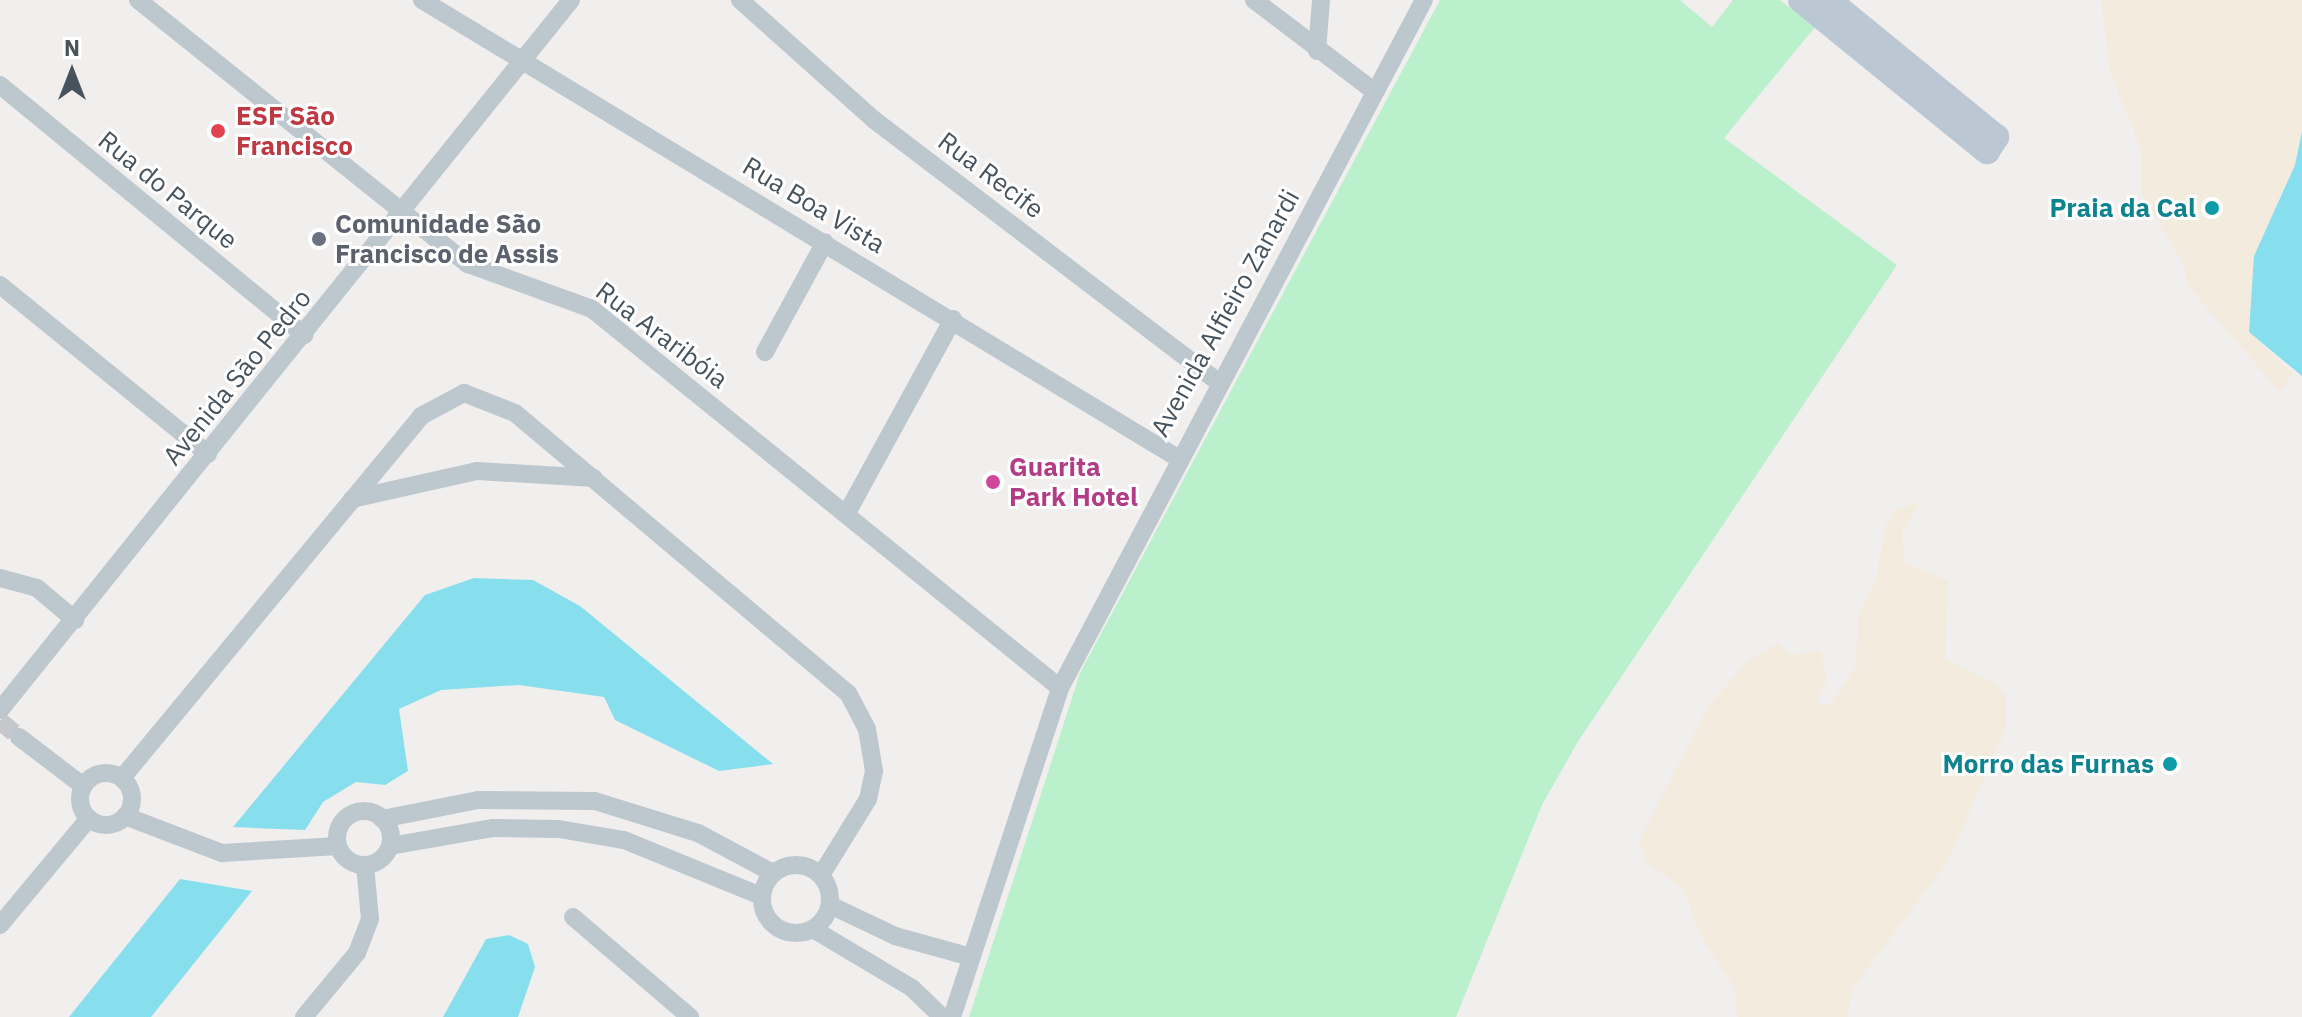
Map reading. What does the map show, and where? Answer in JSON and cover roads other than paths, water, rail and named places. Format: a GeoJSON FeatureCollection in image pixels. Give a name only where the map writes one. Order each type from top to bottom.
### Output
{"type":"FeatureCollection","features":[{"type":"Feature","properties":{"kind":"street","name":"Rua Araribóia"},"geometry":{"type":"LineString","coordinates":[[138,0],[404,216],[497,279],[592,309],[848,511],[1060,688]]}},
{"type":"Feature","properties":{"kind":"street","name":"Rua Boa Vista"},"geometry":{"type":"LineString","coordinates":[[422,0],[953,319],[1176,457]]}},
{"type":"Feature","properties":{"kind":"street","name":"Avenida São Pedro"},"geometry":{"type":"LineString","coordinates":[[0,710],[404,216],[522,58],[571,0]]}},
{"type":"Feature","properties":{"kind":"street","name":"Rua Recife"},"geometry":{"type":"LineString","coordinates":[[740,0],[873,119],[1218,382]]}},
{"type":"Feature","properties":{"kind":"street"},"geometry":{"type":"LineString","coordinates":[[1254,0],[1317,51],[1374,91]]}},
{"type":"Feature","properties":{"kind":"street"},"geometry":{"type":"LineString","coordinates":[[1317,51],[1321,0]]}},
{"type":"Feature","properties":{"kind":"street","name":"Avenida Alfieiro Zanardi"},"geometry":{"type":"LineString","coordinates":[[952,1017],[1060,688],[1176,457],[1424,0]]}},
{"type":"Feature","properties":{"kind":"street"},"geometry":{"type":"LineString","coordinates":[[1801,0],[1991,144],[1828,0]]}},
{"type":"Feature","properties":{"kind":"street","name":"Rua do Parque"},"geometry":{"type":"LineString","coordinates":[[0,85],[304,335]]}},
{"type":"Feature","properties":{"kind":"street"},"geometry":{"type":"LineString","coordinates":[[765,352],[825,242]]}},
{"type":"Feature","properties":{"kind":"street"},"geometry":{"type":"LineString","coordinates":[[0,285],[208,454]]}},
{"type":"Feature","properties":{"kind":"street"},"geometry":{"type":"LineString","coordinates":[[848,511],[953,319]]}},
{"type":"Feature","properties":{"kind":"street"},"geometry":{"type":"LineString","coordinates":[[122,778],[421,416],[464,393],[515,413],[848,693],[867,729],[874,771],[868,799],[821,875],[830,905],[895,936],[971,957]]}},
{"type":"Feature","properties":{"kind":"street"},"geometry":{"type":"LineString","coordinates":[[352,499],[477,471],[594,478]]}},
{"type":"Feature","properties":{"kind":"street"},"geometry":{"type":"LineString","coordinates":[[0,578],[37,588],[75,620]]}},
{"type":"Feature","properties":{"kind":"street"},"geometry":{"type":"LineString","coordinates":[[19,737],[83,786]]}},
{"type":"Feature","properties":{"kind":"street"},"geometry":{"type":"LineString","coordinates":[[105,772],[122,778],[132,800],[125,816],[104,825],[89,818],[80,803],[83,786],[105,772]]}},
{"type":"Feature","properties":{"kind":"street"},"geometry":{"type":"LineString","coordinates":[[365,865],[348,860],[338,846],[338,829],[350,815],[382,819],[478,800],[595,801],[698,833],[773,873]]}},
{"type":"Feature","properties":{"kind":"street"},"geometry":{"type":"LineString","coordinates":[[125,816],[222,853],[338,846]]}},
{"type":"Feature","properties":{"kind":"street"},"geometry":{"type":"LineString","coordinates":[[0,925],[89,818]]}},
{"type":"Feature","properties":{"kind":"street"},"geometry":{"type":"LineString","coordinates":[[382,819],[390,846]]}},
{"type":"Feature","properties":{"kind":"street"},"geometry":{"type":"LineString","coordinates":[[365,865],[390,846],[493,828],[559,829],[624,840],[761,896]]}},
{"type":"Feature","properties":{"kind":"street"},"geometry":{"type":"LineString","coordinates":[[304,1017],[357,953],[370,919],[365,865]]}},
{"type":"Feature","properties":{"kind":"street"},"geometry":{"type":"LineString","coordinates":[[821,875],[792,865],[773,873],[761,896],[766,917],[782,931],[813,929],[912,988],[942,1017]]}},
{"type":"Feature","properties":{"kind":"street"},"geometry":{"type":"LineString","coordinates":[[813,929],[830,905]]}},
{"type":"Feature","properties":{"kind":"street"},"geometry":{"type":"LineString","coordinates":[[573,917],[690,1017]]}},
{"type":"Feature","properties":{"kind":"water"},"geometry":{"type":"Polygon","coordinates":[[[2302,131],[2302,376],[2249,332],[2254,256],[2295,165],[2302,131]]]}},
{"type":"Feature","properties":{"kind":"water"},"geometry":{"type":"Polygon","coordinates":[[[474,578],[533,580],[580,606],[773,764],[719,771],[615,720],[604,697],[519,685],[441,690],[399,709],[408,771],[385,785],[356,782],[323,802],[305,830],[233,827],[425,595],[474,578]]]}},
{"type":"Feature","properties":{"kind":"water"},"geometry":{"type":"Polygon","coordinates":[[[180,879],[252,891],[151,1017],[69,1017],[180,879]]]}},
{"type":"Feature","properties":{"kind":"water"},"geometry":{"type":"Polygon","coordinates":[[[509,935],[528,944],[535,967],[518,1017],[443,1017],[486,939],[509,935]]]}},
{"type":"Feature","properties":{"kind":"tunnel"},"geometry":{"type":"LineString","coordinates":[[0,721],[19,737]]}},
{"type":"Feature","properties":{"kind":"place","name":"ESF São Francisco"},"geometry":{"type":"Point","coordinates":[218,131]}},
{"type":"Feature","properties":{"kind":"place","name":"Praia da Cal"},"geometry":{"type":"Point","coordinates":[2212,208]}},
{"type":"Feature","properties":{"kind":"place","name":"Comunidade São Francisco de Assis"},"geometry":{"type":"Point","coordinates":[319,239]}},
{"type":"Feature","properties":{"kind":"place","name":"Guarita Park Hotel"},"geometry":{"type":"Point","coordinates":[993,482]}},
{"type":"Feature","properties":{"kind":"place","name":"Morro das Furnas"},"geometry":{"type":"Point","coordinates":[2170,764]}}]}
